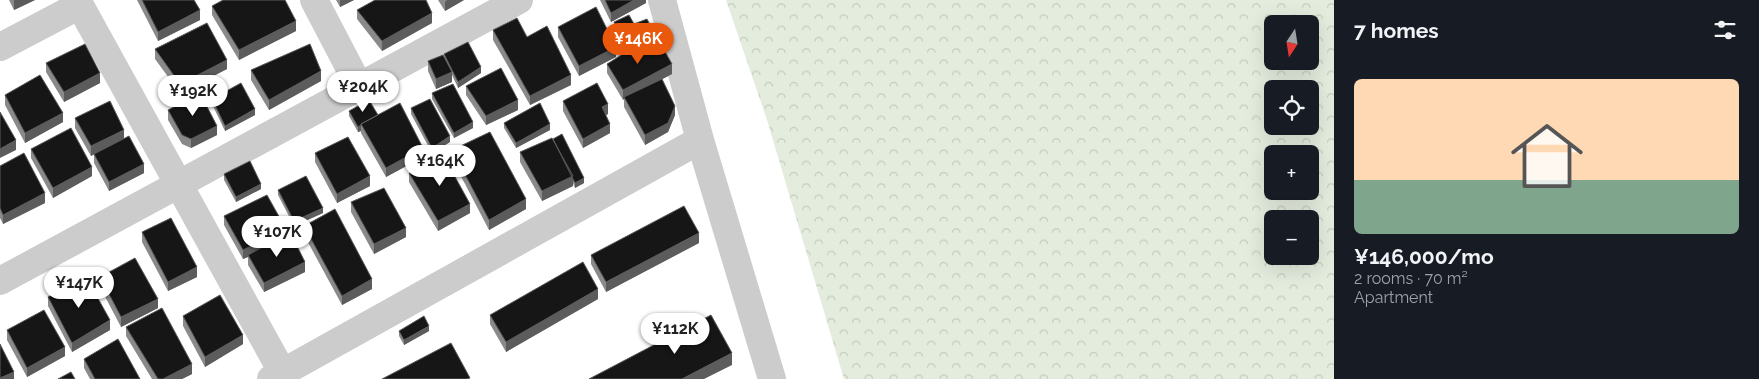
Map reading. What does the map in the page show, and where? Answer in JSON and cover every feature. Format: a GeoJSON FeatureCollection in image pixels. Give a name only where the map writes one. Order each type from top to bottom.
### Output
{"type":"FeatureCollection","features":[{"type":"Feature","properties":{"kind":"street"},"geometry":{"type":"LineString","coordinates":[[314,0],[359,86]]}},
{"type":"Feature","properties":{"kind":"street"},"geometry":{"type":"LineString","coordinates":[[0,281],[519,0]]}},
{"type":"Feature","properties":{"kind":"street"},"geometry":{"type":"LineString","coordinates":[[662,0],[700,140],[772,379]]}},
{"type":"Feature","properties":{"kind":"street"},"geometry":{"type":"LineString","coordinates":[[0,47],[79,2],[181,184],[280,377],[700,140]]}},
{"type":"Feature","properties":{"kind":"green space"},"geometry":{"type":"Polygon","coordinates":[[[726,0],[1334,0],[1334,379],[844,379],[767,120],[726,0]]]}},
{"type":"Feature","properties":{"kind":"building"},"geometry":{"type":"Polygon","coordinates":[[[142,0],[194,0],[200,10],[158,32],[142,0]]]}},
{"type":"Feature","properties":{"kind":"building"},"geometry":{"type":"Polygon","coordinates":[[[223,0],[285,0],[296,21],[239,50],[212,6],[223,0]]]}},
{"type":"Feature","properties":{"kind":"building"},"geometry":{"type":"Polygon","coordinates":[[[375,0],[426,0],[432,13],[382,41],[357,10],[375,0]]]}},
{"type":"Feature","properties":{"kind":"building"},"geometry":{"type":"Polygon","coordinates":[[[605,0],[634,0],[611,13],[605,0]]]}},
{"type":"Feature","properties":{"kind":"building"},"geometry":{"type":"Polygon","coordinates":[[[596,7],[616,47],[579,66],[558,27],[596,7]]]}},
{"type":"Feature","properties":{"kind":"building"},"geometry":{"type":"Polygon","coordinates":[[[629,15],[634,24],[647,19],[655,35],[628,47],[614,22],[629,15]]]}},
{"type":"Feature","properties":{"kind":"building"},"geometry":{"type":"Polygon","coordinates":[[[517,18],[527,37],[547,26],[571,75],[530,96],[493,30],[517,18]]]}},
{"type":"Feature","properties":{"kind":"building"},"geometry":{"type":"Polygon","coordinates":[[[207,23],[227,60],[180,84],[155,49],[207,23]]]}},
{"type":"Feature","properties":{"kind":"building"},"geometry":{"type":"Polygon","coordinates":[[[644,41],[653,53],[663,48],[672,64],[623,90],[607,64],[644,41]]]}},
{"type":"Feature","properties":{"kind":"building"},"geometry":{"type":"Polygon","coordinates":[[[468,42],[481,67],[458,82],[444,54],[468,42]]]}},
{"type":"Feature","properties":{"kind":"building"},"geometry":{"type":"Polygon","coordinates":[[[85,44],[100,73],[64,92],[46,63],[85,44]]]}},
{"type":"Feature","properties":{"kind":"building"},"geometry":{"type":"Polygon","coordinates":[[[310,44],[321,71],[269,100],[251,70],[310,44]]]}},
{"type":"Feature","properties":{"kind":"building"},"geometry":{"type":"Polygon","coordinates":[[[443,55],[452,72],[436,79],[428,61],[443,55]]]}},
{"type":"Feature","properties":{"kind":"building"},"geometry":{"type":"Polygon","coordinates":[[[501,68],[518,100],[486,116],[466,86],[501,68]]]}},
{"type":"Feature","properties":{"kind":"building"},"geometry":{"type":"Polygon","coordinates":[[[40,75],[63,113],[25,133],[5,95],[40,75]]]}},
{"type":"Feature","properties":{"kind":"building"},"geometry":{"type":"Polygon","coordinates":[[[662,79],[675,106],[668,123],[645,135],[624,97],[662,79]]]}},
{"type":"Feature","properties":{"kind":"building"},"geometry":{"type":"Polygon","coordinates":[[[241,83],[255,109],[225,126],[212,99],[241,83]]]}},
{"type":"Feature","properties":{"kind":"building"},"geometry":{"type":"Polygon","coordinates":[[[597,83],[608,104],[602,107],[610,124],[583,139],[563,101],[597,83]]]}},
{"type":"Feature","properties":{"kind":"building"},"geometry":{"type":"Polygon","coordinates":[[[453,84],[473,122],[454,133],[432,93],[453,84]]]}},
{"type":"Feature","properties":{"kind":"building"},"geometry":{"type":"Polygon","coordinates":[[[200,93],[217,126],[191,139],[182,135],[168,110],[200,93]]]}},
{"type":"Feature","properties":{"kind":"building"},"geometry":{"type":"Polygon","coordinates":[[[430,99],[450,136],[432,148],[411,108],[430,99]]]}},
{"type":"Feature","properties":{"kind":"building"},"geometry":{"type":"Polygon","coordinates":[[[369,100],[378,115],[358,127],[349,111],[369,100]]]}},
{"type":"Feature","properties":{"kind":"building"},"geometry":{"type":"Polygon","coordinates":[[[110,101],[124,130],[91,146],[75,118],[110,101]]]}},
{"type":"Feature","properties":{"kind":"building"},"geometry":{"type":"Polygon","coordinates":[[[400,103],[423,148],[386,168],[361,124],[400,103]]]}},
{"type":"Feature","properties":{"kind":"building"},"geometry":{"type":"Polygon","coordinates":[[[540,103],[550,124],[516,143],[504,123],[540,103]]]}},
{"type":"Feature","properties":{"kind":"building"},"geometry":{"type":"Polygon","coordinates":[[[0,112],[16,140],[0,149],[0,112]]]}},
{"type":"Feature","properties":{"kind":"building"},"geometry":{"type":"Polygon","coordinates":[[[71,128],[92,167],[53,188],[31,149],[71,128]]]}},
{"type":"Feature","properties":{"kind":"building"},"geometry":{"type":"Polygon","coordinates":[[[490,132],[526,199],[489,220],[452,150],[490,132]]]}},
{"type":"Feature","properties":{"kind":"building"},"geometry":{"type":"Polygon","coordinates":[[[562,134],[584,178],[575,183],[553,139],[562,134]]]}},
{"type":"Feature","properties":{"kind":"building"},"geometry":{"type":"Polygon","coordinates":[[[129,136],[144,164],[109,182],[94,154],[129,136]]]}},
{"type":"Feature","properties":{"kind":"building"},"geometry":{"type":"Polygon","coordinates":[[[348,137],[370,176],[337,194],[315,153],[348,137]]]}},
{"type":"Feature","properties":{"kind":"building"},"geometry":{"type":"Polygon","coordinates":[[[552,138],[573,176],[542,191],[520,152],[552,138]]]}},
{"type":"Feature","properties":{"kind":"building"},"geometry":{"type":"Polygon","coordinates":[[[24,153],[45,193],[3,215],[0,208],[0,166],[24,153]]]}},
{"type":"Feature","properties":{"kind":"building"},"geometry":{"type":"Polygon","coordinates":[[[442,153],[470,204],[438,221],[409,173],[442,153]]]}},
{"type":"Feature","properties":{"kind":"building"},"geometry":{"type":"Polygon","coordinates":[[[250,161],[261,184],[236,197],[224,174],[250,161]]]}},
{"type":"Feature","properties":{"kind":"building"},"geometry":{"type":"Polygon","coordinates":[[[306,176],[323,208],[294,221],[278,190],[306,176]]]}},
{"type":"Feature","properties":{"kind":"building"},"geometry":{"type":"Polygon","coordinates":[[[384,188],[406,228],[374,244],[351,202],[384,188]]]}},
{"type":"Feature","properties":{"kind":"building"},"geometry":{"type":"Polygon","coordinates":[[[267,195],[286,229],[243,250],[224,216],[267,195]]]}},
{"type":"Feature","properties":{"kind":"building"},"geometry":{"type":"Polygon","coordinates":[[[684,206],[699,233],[606,282],[591,255],[684,206]]]}},
{"type":"Feature","properties":{"kind":"building"},"geometry":{"type":"Polygon","coordinates":[[[335,209],[372,279],[342,296],[304,226],[335,209]]]}},
{"type":"Feature","properties":{"kind":"building"},"geometry":{"type":"Polygon","coordinates":[[[171,218],[197,267],[168,282],[142,232],[171,218]]]}},
{"type":"Feature","properties":{"kind":"building"},"geometry":{"type":"Polygon","coordinates":[[[290,232],[305,262],[264,283],[248,255],[290,232]]]}},
{"type":"Feature","properties":{"kind":"building"},"geometry":{"type":"Polygon","coordinates":[[[135,258],[158,299],[121,317],[100,277],[135,258]]]}},
{"type":"Feature","properties":{"kind":"building"},"geometry":{"type":"Polygon","coordinates":[[[583,262],[598,289],[506,342],[490,315],[583,262]]]}},
{"type":"Feature","properties":{"kind":"building"},"geometry":{"type":"Polygon","coordinates":[[[85,275],[110,320],[72,343],[48,297],[85,275]]]}},
{"type":"Feature","properties":{"kind":"building"},"geometry":{"type":"Polygon","coordinates":[[[220,295],[243,335],[205,357],[183,316],[220,295]]]}},
{"type":"Feature","properties":{"kind":"building"},"geometry":{"type":"Polygon","coordinates":[[[162,308],[192,364],[163,379],[158,379],[126,327],[162,308]]]}},
{"type":"Feature","properties":{"kind":"building"},"geometry":{"type":"Polygon","coordinates":[[[44,310],[65,347],[27,368],[7,330],[44,310]]]}},
{"type":"Feature","properties":{"kind":"building"},"geometry":{"type":"Polygon","coordinates":[[[711,315],[732,353],[682,379],[589,379],[711,315]]]}},
{"type":"Feature","properties":{"kind":"building"},"geometry":{"type":"Polygon","coordinates":[[[424,316],[429,326],[404,340],[399,331],[424,316]]]}},
{"type":"Feature","properties":{"kind":"building"},"geometry":{"type":"Polygon","coordinates":[[[118,339],[140,379],[95,379],[84,359],[118,339]]]}},
{"type":"Feature","properties":{"kind":"building"},"geometry":{"type":"Polygon","coordinates":[[[451,343],[470,378],[382,379],[451,343]]]}},
{"type":"Feature","properties":{"kind":"building"},"geometry":{"type":"Polygon","coordinates":[[[0,344],[14,372],[0,378],[0,344]]]}},
{"type":"Feature","properties":{"kind":"building"},"geometry":{"type":"Polygon","coordinates":[[[71,372],[75,379],[58,379],[71,372]]]}}]}
